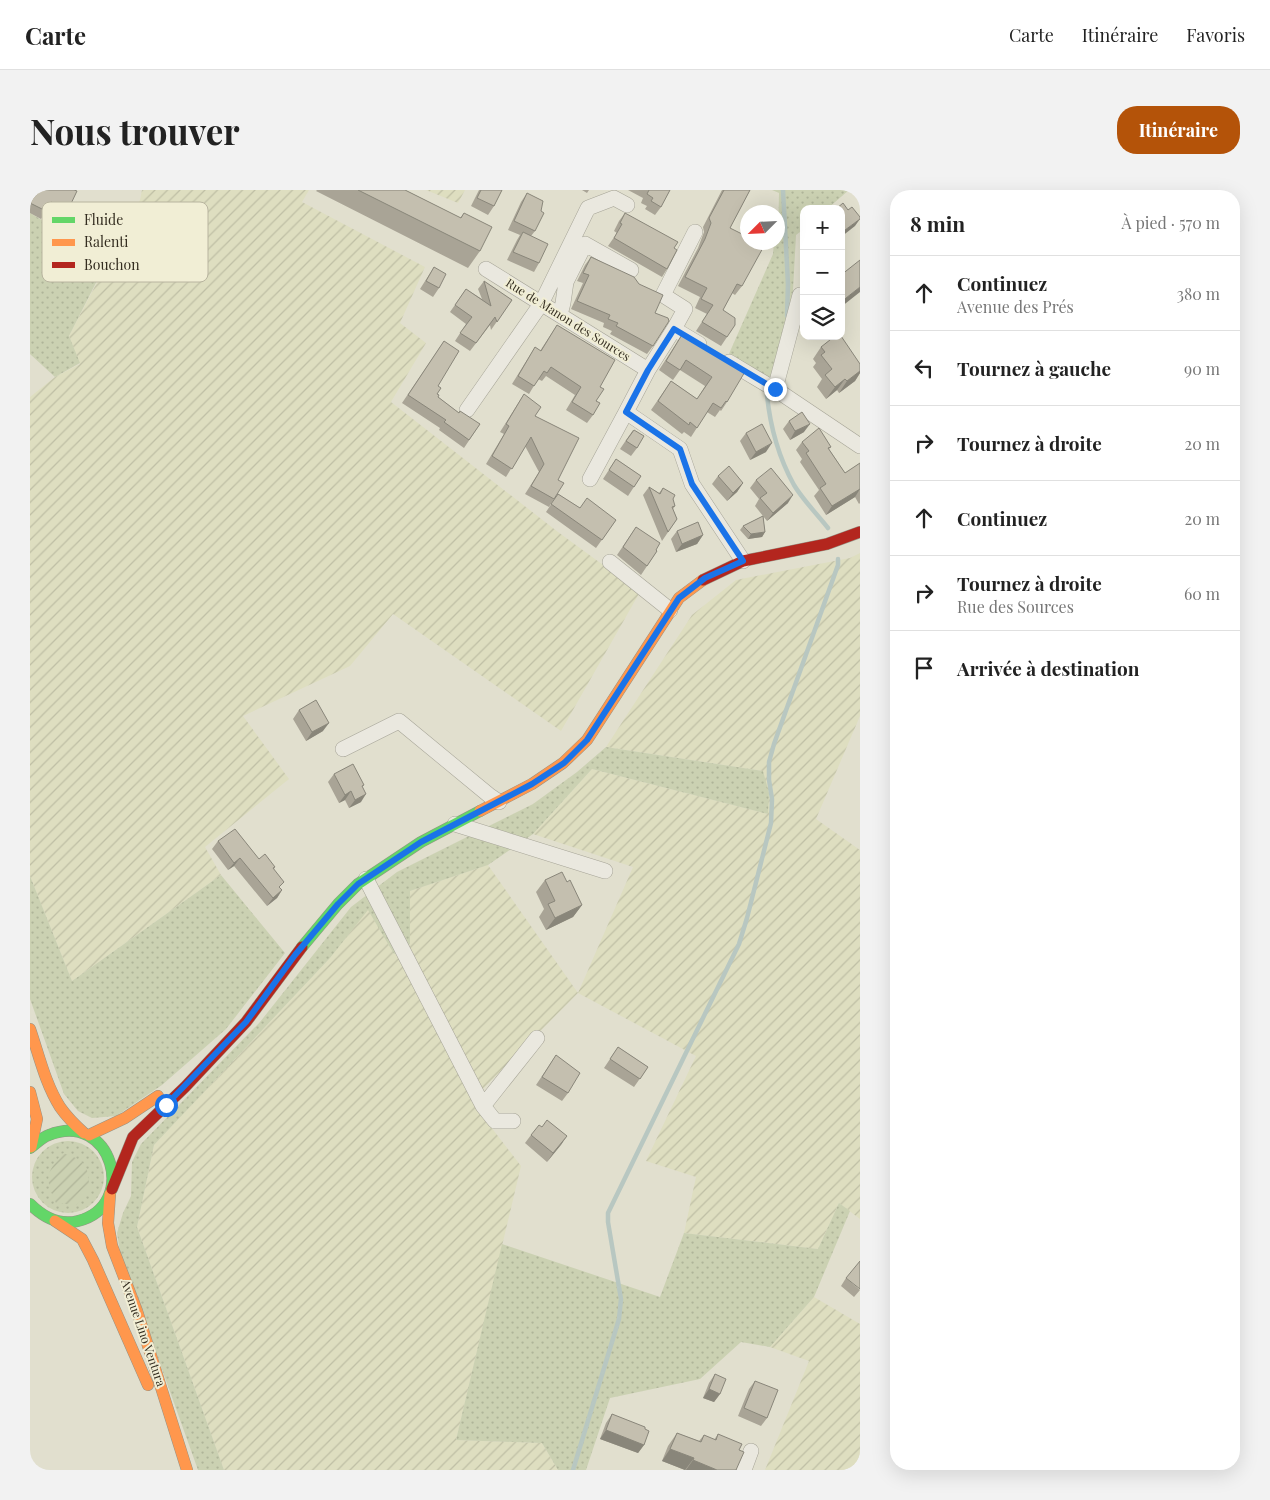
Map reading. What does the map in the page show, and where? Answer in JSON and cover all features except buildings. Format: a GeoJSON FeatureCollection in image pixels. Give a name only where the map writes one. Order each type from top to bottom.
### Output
{"type":"FeatureCollection","features":[{"type":"Feature","properties":{"kind":"street"},"geometry":{"type":"LineString","coordinates":[[467,410],[541,304],[588,208],[614,198],[626,205]]}},
{"type":"Feature","properties":{"kind":"street"},"geometry":{"type":"LineString","coordinates":[[663,295],[695,232]]}},
{"type":"Feature","properties":{"kind":"street"},"geometry":{"type":"LineString","coordinates":[[560,315],[566,282],[585,244],[631,270]]}},
{"type":"Feature","properties":{"kind":"street","name":"Rue de Manon des Sources"},"geometry":{"type":"LineString","coordinates":[[486,270],[648,370]]}},
{"type":"Feature","properties":{"kind":"street"},"geometry":{"type":"LineString","coordinates":[[590,479],[648,370],[685,309],[646,287]]}},
{"type":"Feature","properties":{"kind":"street"},"geometry":{"type":"LineString","coordinates":[[775,389],[800,295]]}},
{"type":"Feature","properties":{"kind":"street"},"geometry":{"type":"LineString","coordinates":[[674,329],[775,389],[860,446]]}},
{"type":"Feature","properties":{"kind":"street"},"geometry":{"type":"LineString","coordinates":[[626,412],[680,449],[692,484],[743,561]]}},
{"type":"Feature","properties":{"kind":"street"},"geometry":{"type":"LineString","coordinates":[[55,1221],[69,1223],[88,1218],[104,1206],[133,1137],[246,1022],[295,955],[338,904],[358,884],[421,842],[532,784],[564,763],[587,740],[679,598],[705,578],[743,561],[827,544],[860,532]]}},
{"type":"Feature","properties":{"kind":"street"},"geometry":{"type":"LineString","coordinates":[[610,562],[670,610]]}},
{"type":"Feature","properties":{"kind":"street"},"geometry":{"type":"LineString","coordinates":[[343,749],[399,720],[499,802]]}},
{"type":"Feature","properties":{"kind":"street"},"geometry":{"type":"LineString","coordinates":[[456,824],[605,871]]}},
{"type":"Feature","properties":{"kind":"street"},"geometry":{"type":"LineString","coordinates":[[366,879],[483,1106],[495,1122],[513,1122]]}},
{"type":"Feature","properties":{"kind":"street"},"geometry":{"type":"LineString","coordinates":[[30,1028],[58,1104],[66,1116],[86,1134],[102,1144],[110,1158],[114,1174],[111,1192]]}},
{"type":"Feature","properties":{"kind":"street"},"geometry":{"type":"LineString","coordinates":[[483,1106],[537,1038]]}},
{"type":"Feature","properties":{"kind":"street"},"geometry":{"type":"LineString","coordinates":[[30,1147],[42,1137],[55,1131],[70,1129],[86,1134],[106,1129],[122,1121],[209,1061]]}},
{"type":"Feature","properties":{"kind":"street"},"geometry":{"type":"LineString","coordinates":[[30,1092],[35,1105],[38,1126],[30,1147]]}},
{"type":"Feature","properties":{"kind":"street","name":"Avenue Lino Ventura"},"geometry":{"type":"LineString","coordinates":[[111,1192],[108,1222],[112,1246],[137,1310],[186,1470]]}},
{"type":"Feature","properties":{"kind":"street","name":"Avenue Lino Ventura"},"geometry":{"type":"LineString","coordinates":[[30,1204],[35,1214],[55,1221],[82,1239],[186,1470]]}},
{"type":"Feature","properties":{"kind":"street"},"geometry":{"type":"LineString","coordinates":[[744,1470],[751,1451]]}},
{"type":"Feature","properties":{"kind":"green space"},"geometry":{"type":"Polygon","coordinates":[[[142,190],[309,190],[302,202],[425,267],[400,323],[426,343],[391,402],[558,532],[640,592],[561,731],[393,614],[350,666],[243,716],[289,779],[205,847],[221,875],[72,981],[30,876],[30,397],[55,377],[80,364],[69,336],[97,282],[208,282],[208,202],[139,202],[142,190]]]}},
{"type":"Feature","properties":{"kind":"green space"},"geometry":{"type":"Polygon","coordinates":[[[426,190],[465,190],[458,203],[426,190]]]}},
{"type":"Feature","properties":{"kind":"green space"},"geometry":{"type":"Polygon","coordinates":[[[772,190],[849,190],[832,205],[800,205],[800,232],[796,235],[792,309],[773,383],[728,356],[773,250],[785,250],[785,205],[779,205],[779,193],[772,190]]]}},
{"type":"Feature","properties":{"kind":"green space"},"geometry":{"type":"Polygon","coordinates":[[[30,213],[42,220],[42,282],[96,282],[69,336],[80,363],[55,377],[30,354],[30,213]]]}},
{"type":"Feature","properties":{"kind":"green space"},"geometry":{"type":"Polygon","coordinates":[[[860,553],[860,716],[816,819],[860,850],[860,1219],[839,1203],[818,1249],[684,1233],[696,1177],[646,1161],[696,1056],[578,993],[633,867],[533,834],[592,769],[768,814],[763,771],[606,747],[692,615],[736,580],[850,558],[860,553]]]}},
{"type":"Feature","properties":{"kind":"green space"},"geometry":{"type":"Polygon","coordinates":[[[606,747],[763,771],[769,793],[768,814],[592,769],[533,834],[488,865],[410,891],[410,944],[394,954],[368,910],[330,958],[154,1145],[137,1227],[224,1470],[198,1470],[120,1252],[117,1233],[131,1196],[132,1162],[141,1144],[260,1022],[351,907],[397,872],[533,804],[577,772],[606,747]]]}},
{"type":"Feature","properties":{"kind":"green space"},"geometry":{"type":"Polygon","coordinates":[[[488,865],[578,993],[471,1101],[521,1166],[456,1440],[542,1443],[558,1470],[224,1470],[137,1227],[154,1145],[330,958],[368,909],[394,954],[410,944],[410,891],[488,865]]]}},
{"type":"Feature","properties":{"kind":"green space"},"geometry":{"type":"Polygon","coordinates":[[[221,875],[285,953],[226,1029],[162,1085],[116,1116],[92,1118],[78,1111],[64,1094],[30,999],[30,876],[72,981],[221,875]]]}},
{"type":"Feature","properties":{"kind":"green space"},"geometry":{"type":"Polygon","coordinates":[[[75,1141],[94,1151],[102,1163],[104,1177],[102,1191],[94,1203],[82,1211],[61,1213],[42,1203],[34,1191],[32,1170],[42,1151],[54,1143],[75,1141]]]}},
{"type":"Feature","properties":{"kind":"green space"},"geometry":{"type":"Polygon","coordinates":[[[63,1153],[77,1159],[85,1165],[87,1170],[89,1190],[76,1205],[56,1203],[50,1188],[50,1171],[63,1153]]]}},
{"type":"Feature","properties":{"kind":"green space"},"geometry":{"type":"Polygon","coordinates":[[[839,1203],[850,1211],[814,1297],[770,1347],[741,1342],[700,1379],[610,1398],[586,1470],[558,1470],[542,1443],[456,1440],[502,1244],[660,1297],[684,1233],[818,1249],[839,1203]]]}},
{"type":"Feature","properties":{"kind":"green space"},"geometry":{"type":"Polygon","coordinates":[[[814,1297],[860,1324],[860,1470],[765,1470],[809,1361],[770,1347],[814,1297]]]}},
{"type":"Feature","properties":{"kind":"waterway"},"geometry":{"type":"LineString","coordinates":[[783,190],[788,284],[787,316]]}},
{"type":"Feature","properties":{"kind":"waterway"},"geometry":{"type":"LineString","coordinates":[[767,395],[776,441],[789,475],[802,496],[828,528]]}},
{"type":"Feature","properties":{"kind":"waterway"},"geometry":{"type":"LineString","coordinates":[[573,1470],[619,1319],[621,1299],[608,1213],[739,944],[771,823],[772,799],[769,762],[838,565],[838,559]]}},
{"type":"Feature","properties":{"kind":"traffic: fast"},"geometry":{"type":"LineString","coordinates":[[302,947],[338,904],[358,884],[421,842],[480,811]]}},
{"type":"Feature","properties":{"kind":"traffic: fast"},"geometry":{"type":"LineString","coordinates":[[30,1148],[49,1135],[71,1131],[89,1136],[102,1147],[110,1163],[112,1181],[108,1198],[97,1212],[78,1221],[64,1222],[52,1219],[40,1213],[30,1204]]}},
{"type":"Feature","properties":{"kind":"traffic: slow"},"geometry":{"type":"LineString","coordinates":[[480,811],[532,784],[563,763],[587,740],[679,598],[703,580]]}},
{"type":"Feature","properties":{"kind":"traffic: slow"},"geometry":{"type":"LineString","coordinates":[[30,1029],[46,1079],[55,1098],[65,1114],[84,1133]]}},
{"type":"Feature","properties":{"kind":"traffic: slow"},"geometry":{"type":"LineString","coordinates":[[30,1092],[37,1119],[31,1147]]}},
{"type":"Feature","properties":{"kind":"traffic: slow"},"geometry":{"type":"LineString","coordinates":[[89,1135],[125,1118],[158,1096]]}},
{"type":"Feature","properties":{"kind":"traffic: slow"},"geometry":{"type":"LineString","coordinates":[[110,1194],[108,1223],[112,1246],[137,1311],[187,1470]]}},
{"type":"Feature","properties":{"kind":"traffic: slow"},"geometry":{"type":"LineString","coordinates":[[55,1221],[82,1239],[148,1385]]}},
{"type":"Feature","properties":{"kind":"traffic: jam"},"geometry":{"type":"LineString","coordinates":[[703,580],[743,561],[827,544],[860,532]]}},
{"type":"Feature","properties":{"kind":"traffic: jam"},"geometry":{"type":"LineString","coordinates":[[112,1189],[133,1137],[185,1087],[246,1022],[302,947]]}},
{"type":"Feature","properties":{"kind":"route"},"geometry":{"type":"LineString","coordinates":[[166,1105],[246,1022],[295,955],[338,904],[358,884],[421,842],[532,784],[564,763],[587,740],[679,598],[705,578],[743,561],[692,484],[680,449],[626,412],[648,370],[674,329],[775,389]]}}]}
